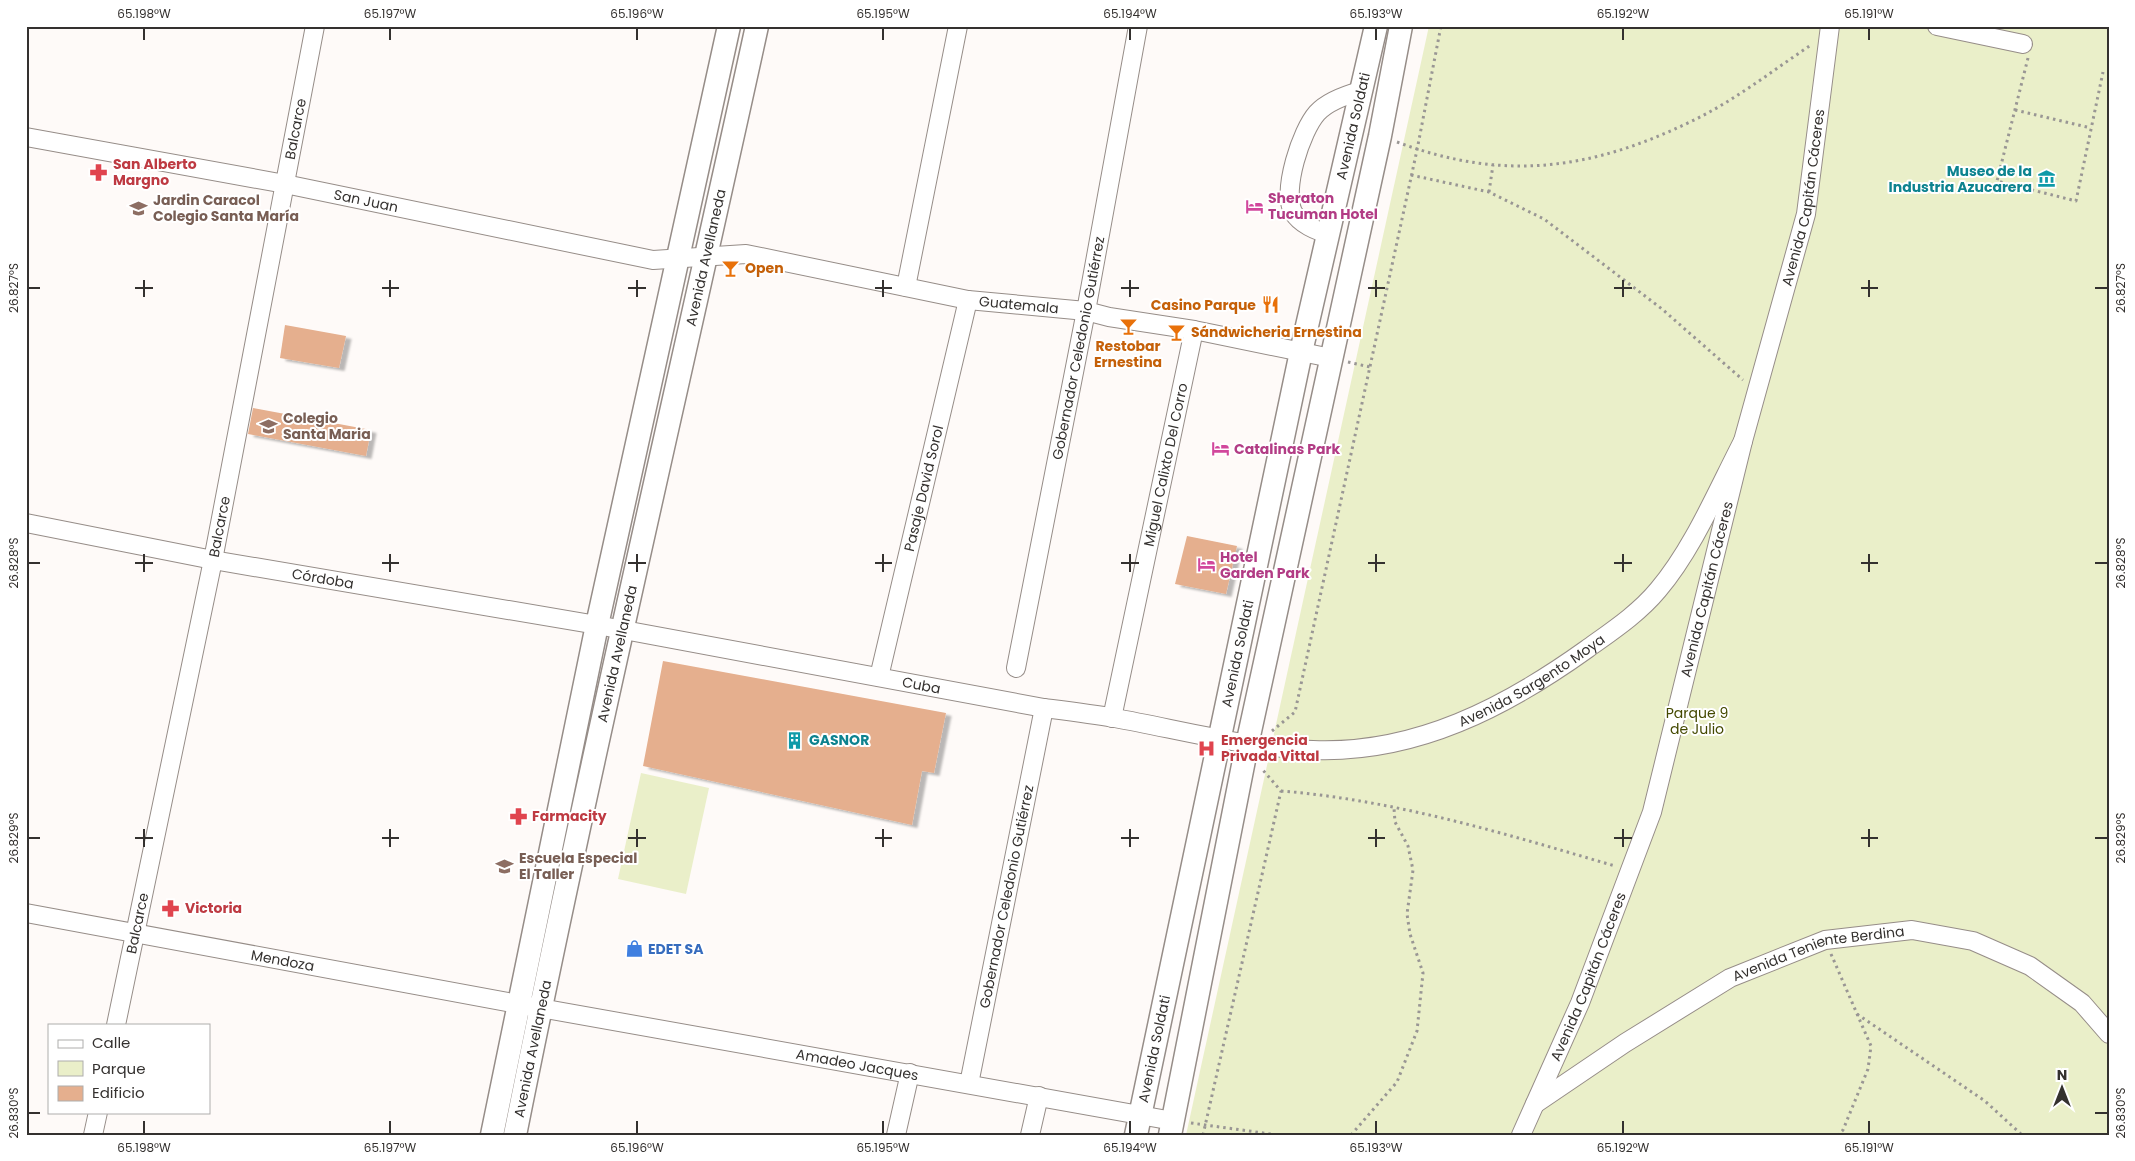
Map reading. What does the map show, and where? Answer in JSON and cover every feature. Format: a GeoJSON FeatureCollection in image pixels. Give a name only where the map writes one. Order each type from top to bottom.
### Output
{"type":"FeatureCollection","features":[{"type":"Feature","properties":{"kind":"main road","name":"Avenida Avellaneda"},"geometry":{"type":"LineString","coordinates":[[492,1135],[597,625],[729,26]]}},
{"type":"Feature","properties":{"kind":"main road","name":"Avenida Avellaneda"},"geometry":{"type":"LineString","coordinates":[[515,1135],[540,1007],[622,630],[757,26]]}},
{"type":"Feature","properties":{"kind":"main road","name":"Avenida Soldati"},"geometry":{"type":"LineString","coordinates":[[1138,1125],[1302,352],[1376,26]]}},
{"type":"Feature","properties":{"kind":"main road","name":"Avenida Soldati"},"geometry":{"type":"LineString","coordinates":[[1172,1128],[1256,746],[1331,358],[1380,136],[1401,26]]}},
{"type":"Feature","properties":{"kind":"street","name":"Balcarce"},"geometry":{"type":"LineString","coordinates":[[116,1024],[213,560],[315,26]]}},
{"type":"Feature","properties":{"kind":"street"},"geometry":{"type":"LineString","coordinates":[[906,287],[958,26]]}},
{"type":"Feature","properties":{"kind":"street","name":"Gobernador Celedonio Gutiérrez"},"geometry":{"type":"LineString","coordinates":[[1016,668],[1086,311],[1138,26]]}},
{"type":"Feature","properties":{"kind":"street"},"geometry":{"type":"LineString","coordinates":[[1936,26],[2026,50]]}},
{"type":"Feature","properties":{"kind":"street","name":"Avenida Capitán Cáceres"},"geometry":{"type":"LineString","coordinates":[[1521,1135],[1580,1003],[1652,812],[1744,441],[1806,214],[1830,29]]}},
{"type":"Feature","properties":{"kind":"street"},"geometry":{"type":"LineString","coordinates":[[1329,234],[1320,232],[1302,222],[1294,213],[1289,200],[1291,180],[1306,130],[1317,113],[1344,96],[1361,91]]}},
{"type":"Feature","properties":{"kind":"street","name":"San Juan"},"geometry":{"type":"LineString","coordinates":[[26,137],[285,184],[653,260],[678,260],[706,256]]}},
{"type":"Feature","properties":{"kind":"street","name":"Guatemala"},"geometry":{"type":"LineString","coordinates":[[706,256],[746,254],[968,300],[1086,311],[1109,317],[1194,330],[1331,358]]}},
{"type":"Feature","properties":{"kind":"street","name":"Pasaje David Sorol"},"geometry":{"type":"LineString","coordinates":[[879,677],[968,300]]}},
{"type":"Feature","properties":{"kind":"street","name":"Miguel Calixto Del Corro"},"geometry":{"type":"LineString","coordinates":[[1112,718],[1194,330]]}},
{"type":"Feature","properties":{"kind":"street","name":"Avenida Sargento Moya"},"geometry":{"type":"LineString","coordinates":[[1220,739],[1256,746],[1315,750],[1368,749],[1420,737],[1469,720],[1558,670],[1628,620],[1658,590],[1683,555],[1744,441]]}},
{"type":"Feature","properties":{"kind":"street","name":"Córdoba"},"geometry":{"type":"LineString","coordinates":[[26,524],[213,560],[622,630]]}},
{"type":"Feature","properties":{"kind":"street","name":"Cuba"},"geometry":{"type":"LineString","coordinates":[[622,630],[1220,739]]}},
{"type":"Feature","properties":{"kind":"street","name":"Gobernador Celedonio Gutiérrez"},"geometry":{"type":"LineString","coordinates":[[969,1084],[1044,708]]}},
{"type":"Feature","properties":{"kind":"street","name":"Mendoza"},"geometry":{"type":"LineString","coordinates":[[26,913],[540,1007]]}},
{"type":"Feature","properties":{"kind":"street","name":"Avenida Teniente Berdina"},"geometry":{"type":"LineString","coordinates":[[1535,1104],[1625,1043],[1730,978],[1824,940],[1912,930],[1974,941],[2030,966],[2082,1003],[2109,1034]]}},
{"type":"Feature","properties":{"kind":"street","name":"Amadeo Jacques"},"geometry":{"type":"LineString","coordinates":[[540,1007],[1039,1096],[1138,1125],[1172,1128]]}},
{"type":"Feature","properties":{"kind":"street"},"geometry":{"type":"LineString","coordinates":[[896,1135],[910,1073]]}},
{"type":"Feature","properties":{"kind":"street"},"geometry":{"type":"LineString","coordinates":[[1030,1135],[1039,1096]]}},
{"type":"Feature","properties":{"kind":"street"},"geometry":{"type":"LineString","coordinates":[[93,1135],[98,1114]]}},
{"type":"Feature","properties":{"kind":"path"},"geometry":{"type":"LineString","coordinates":[[1441,26],[1417,150],[1295,712],[1256,746],[1260,767],[1281,791],[1307,793],[1394,808],[1470,824],[1630,870]]}},
{"type":"Feature","properties":{"kind":"path"},"geometry":{"type":"LineString","coordinates":[[1380,136],[1417,150],[1493,165],[1524,167],[1559,165],[1593,158],[1640,144],[1693,121],[1734,97],[1830,29]]}},
{"type":"Feature","properties":{"kind":"path"},"geometry":{"type":"LineString","coordinates":[[2026,50],[2015,110],[1997,181],[2076,201],[2103,72]]}},
{"type":"Feature","properties":{"kind":"path"},"geometry":{"type":"LineString","coordinates":[[2015,110],[2091,128]]}},
{"type":"Feature","properties":{"kind":"path"},"geometry":{"type":"LineString","coordinates":[[1488,192],[1493,165]]}},
{"type":"Feature","properties":{"kind":"path"},"geometry":{"type":"LineString","coordinates":[[1411,175],[1488,192],[1544,219],[1662,309],[1757,392]]}},
{"type":"Feature","properties":{"kind":"path"},"geometry":{"type":"LineString","coordinates":[[1203,1135],[1281,791]]}},
{"type":"Feature","properties":{"kind":"path"},"geometry":{"type":"LineString","coordinates":[[1351,1135],[1397,1082],[1417,1031],[1423,973],[1410,934],[1407,914],[1413,870],[1408,846],[1395,822],[1394,808]]}},
{"type":"Feature","properties":{"kind":"path"},"geometry":{"type":"LineString","coordinates":[[1824,940],[1871,1046],[1868,1069],[1843,1130],[1838,1135]]}},
{"type":"Feature","properties":{"kind":"path"},"geometry":{"type":"LineString","coordinates":[[1857,1013],[1985,1101],[2022,1135]]}},
{"type":"Feature","properties":{"kind":"path"},"geometry":{"type":"LineString","coordinates":[[1172,1128],[1205,1125],[1278,1135]]}},
{"type":"Feature","properties":{"kind":"green space","name":"Parque 9 de Julio"},"geometry":{"type":"Polygon","coordinates":[[[1429,26],[2109,26],[2109,1135],[1186,1135],[1429,26]]]}},
{"type":"Feature","properties":{"kind":"green space"},"geometry":{"type":"Polygon","coordinates":[[[641,773],[709,788],[686,894],[618,879],[641,773]]]}},
{"type":"Feature","properties":{"kind":"building"},"geometry":{"type":"Polygon","coordinates":[[[285,325],[346,336],[339,368],[280,358],[285,325]]]}},
{"type":"Feature","properties":{"kind":"building"},"geometry":{"type":"Polygon","coordinates":[[[253,408],[371,430],[366,456],[248,434],[253,408]]]}},
{"type":"Feature","properties":{"kind":"building","name":"Hotel Garden Park"},"geometry":{"type":"Polygon","coordinates":[[[1187,536],[1237,546],[1226,594],[1175,584],[1187,536]]]}},
{"type":"Feature","properties":{"kind":"building","name":"GASNOR"},"geometry":{"type":"Polygon","coordinates":[[[663,661],[946,713],[934,773],[922,771],[912,825],[643,766],[663,661]]]}},
{"type":"Feature","properties":{"kind":"place","name":"San Alberto Margno"},"geometry":{"type":"Point","coordinates":[99,172]}},
{"type":"Feature","properties":{"kind":"place","name":"Museo de la Industria Azucarera"},"geometry":{"type":"Point","coordinates":[2046,179]}},
{"type":"Feature","properties":{"kind":"place","name":"Sheraton Tucuman Hotel"},"geometry":{"type":"Point","coordinates":[1254,206]}},
{"type":"Feature","properties":{"kind":"place","name":"Jardin Caracol Colegio Santa María"},"geometry":{"type":"Point","coordinates":[139,208]}},
{"type":"Feature","properties":{"kind":"place","name":"Open"},"geometry":{"type":"Point","coordinates":[731,268]}},
{"type":"Feature","properties":{"kind":"place","name":"Casino Parque"},"geometry":{"type":"Point","coordinates":[1270,305]}},
{"type":"Feature","properties":{"kind":"place","name":"Restobar Ernestina"},"geometry":{"type":"Point","coordinates":[1128,326]}},
{"type":"Feature","properties":{"kind":"place","name":"Sándwicheria Ernestina"},"geometry":{"type":"Point","coordinates":[1177,332]}},
{"type":"Feature","properties":{"kind":"place","name":"Colegio Santa Maria"},"geometry":{"type":"Point","coordinates":[269,426]}},
{"type":"Feature","properties":{"kind":"place","name":"Catalinas Park"},"geometry":{"type":"Point","coordinates":[1220,449]}},
{"type":"Feature","properties":{"kind":"place","name":"Hotel Garden Park"},"geometry":{"type":"Point","coordinates":[1206,565]}},
{"type":"Feature","properties":{"kind":"place","name":"GASNOR"},"geometry":{"type":"Point","coordinates":[795,740]}},
{"type":"Feature","properties":{"kind":"place","name":"Emergencia Privada Vittal"},"geometry":{"type":"Point","coordinates":[1207,748]}},
{"type":"Feature","properties":{"kind":"place","name":"Farmacity"},"geometry":{"type":"Point","coordinates":[518,816]}},
{"type":"Feature","properties":{"kind":"place","name":"Escuela Especial El Taller"},"geometry":{"type":"Point","coordinates":[505,866]}},
{"type":"Feature","properties":{"kind":"place","name":"Victoria"},"geometry":{"type":"Point","coordinates":[171,908]}},
{"type":"Feature","properties":{"kind":"place","name":"EDET SA"},"geometry":{"type":"Point","coordinates":[634,949]}}]}
